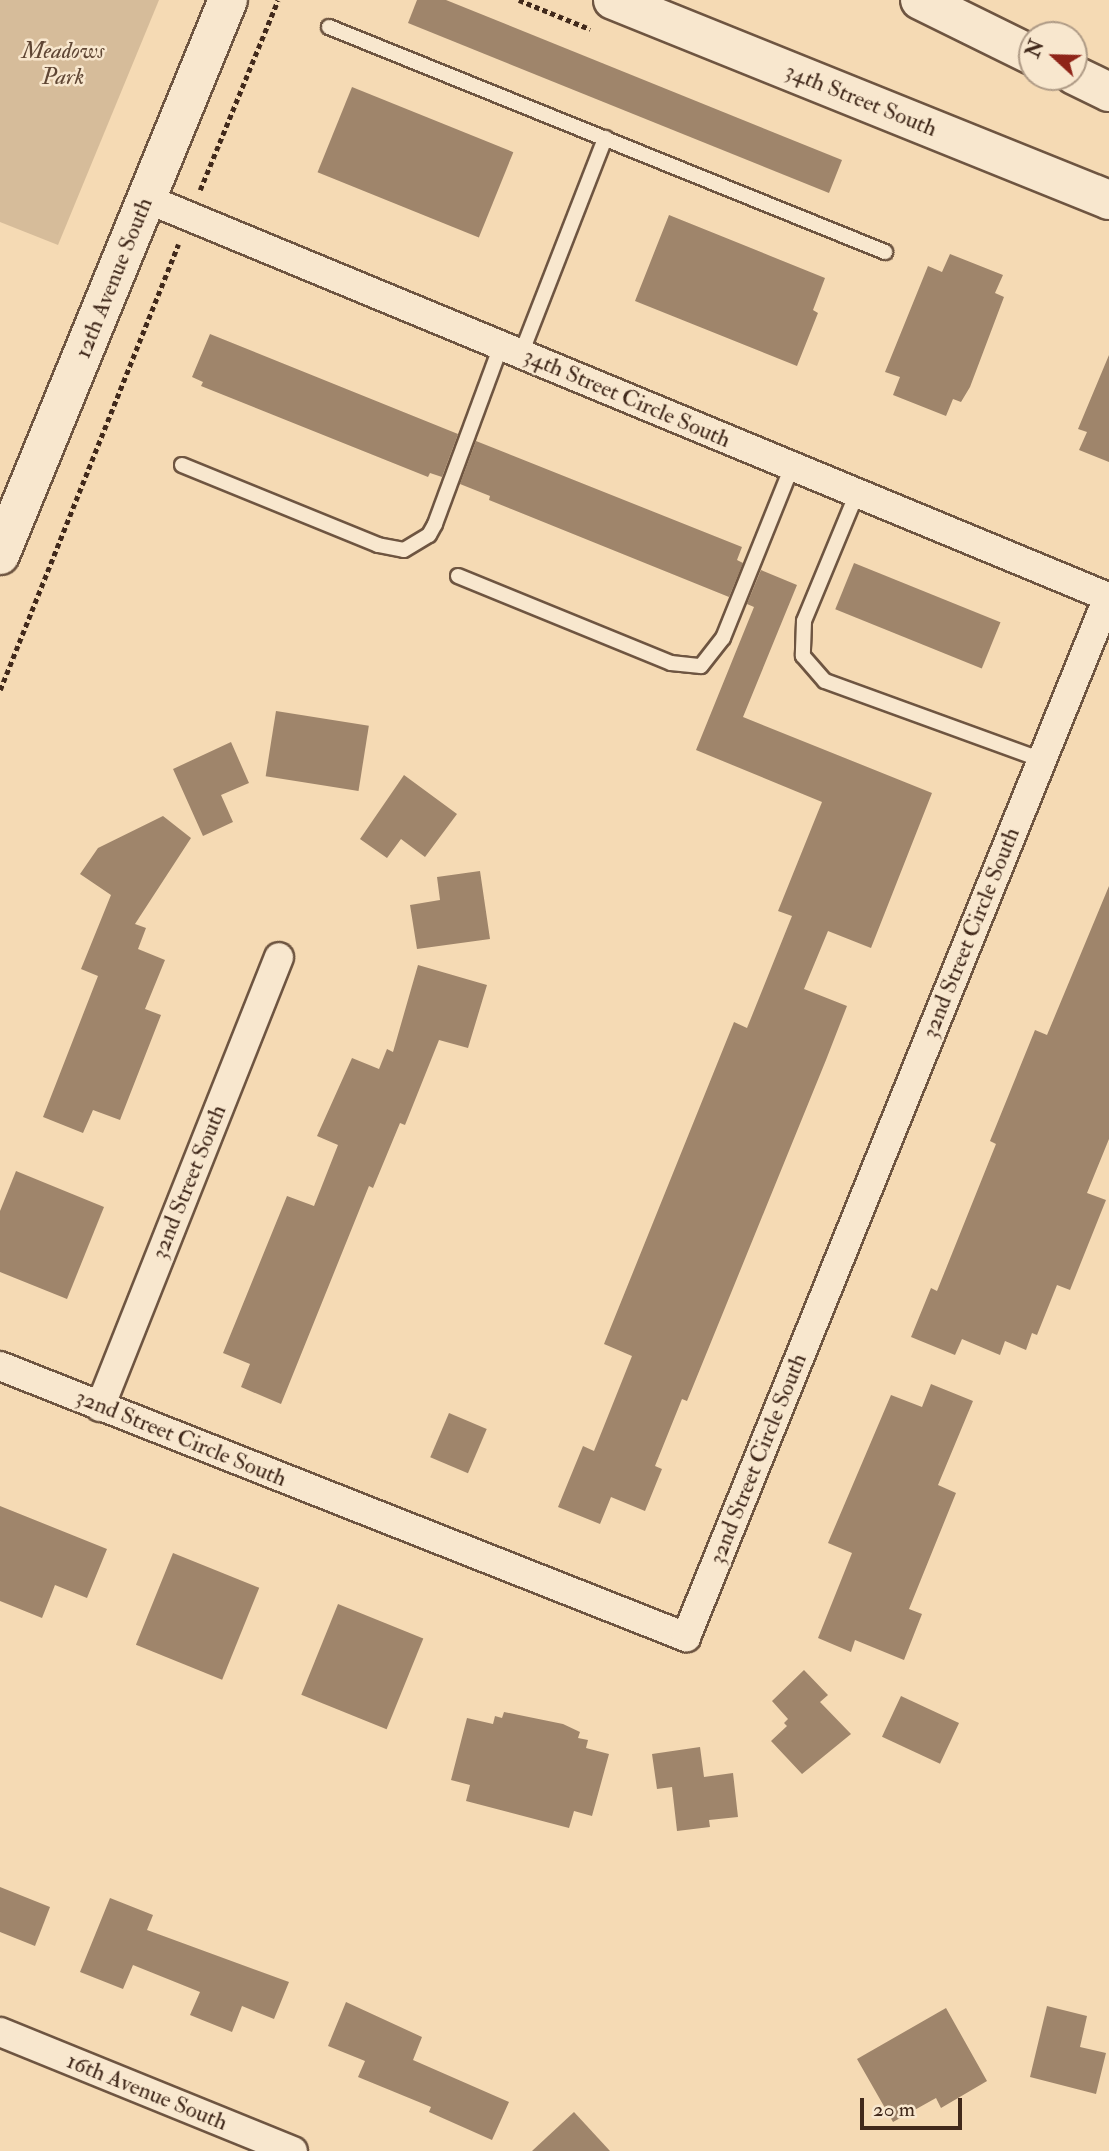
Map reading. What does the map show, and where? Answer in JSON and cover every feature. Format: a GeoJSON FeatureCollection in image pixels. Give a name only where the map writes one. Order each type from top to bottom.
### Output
{"type":"FeatureCollection","features":[{"type":"Feature","properties":{"kind":"main road","name":"12th Avenue South"},"geometry":{"type":"LineString","coordinates":[[0,555],[228,0]]}},
{"type":"Feature","properties":{"kind":"main road","name":"34th Street South"},"geometry":{"type":"LineString","coordinates":[[613,0],[1109,200]]}},
{"type":"Feature","properties":{"kind":"main road"},"geometry":{"type":"LineString","coordinates":[[919,0],[1018,48]]}},
{"type":"Feature","properties":{"kind":"main road"},"geometry":{"type":"LineString","coordinates":[[1088,82],[1109,92]]}},
{"type":"Feature","properties":{"kind":"street","name":"34th Street Circle South"},"geometry":{"type":"LineString","coordinates":[[147,199],[1108,597]]}},
{"type":"Feature","properties":{"kind":"street","name":"32nd Street Circle South"},"geometry":{"type":"LineString","coordinates":[[0,1366],[686,1637],[1108,597]]}},
{"type":"Feature","properties":{"kind":"street","name":"32nd Street South"},"geometry":{"type":"LineString","coordinates":[[100,1407],[279,957]]}},
{"type":"Feature","properties":{"kind":"street","name":"16th Avenue South"},"geometry":{"type":"LineString","coordinates":[[0,2032],[293,2151]]}},
{"type":"Feature","properties":{"kind":"lane"},"geometry":{"type":"LineString","coordinates":[[329,27],[885,252]]}},
{"type":"Feature","properties":{"kind":"lane"},"geometry":{"type":"LineString","coordinates":[[182,465],[378,545],[404,550],[429,535],[604,138]]}},
{"type":"Feature","properties":{"kind":"lane"},"geometry":{"type":"LineString","coordinates":[[458,576],[671,663],[701,666],[723,638],[792,466]]}},
{"type":"Feature","properties":{"kind":"lane"},"geometry":{"type":"LineString","coordinates":[[857,493],[804,621],[803,656],[825,681],[1042,760]]}},
{"type":"Feature","properties":{"kind":"path"},"geometry":{"type":"LineString","coordinates":[[0,690],[278,0]]}},
{"type":"Feature","properties":{"kind":"green space","name":"Meadows Park"},"geometry":{"type":"Polygon","coordinates":[[[0,0],[159,0],[58,245],[0,222],[0,0]]]}},
{"type":"Feature","properties":{"kind":"building"},"geometry":{"type":"Polygon","coordinates":[[[417,0],[446,0],[842,160],[829,193],[408,23],[417,0]]]}},
{"type":"Feature","properties":{"kind":"building"},"geometry":{"type":"Polygon","coordinates":[[[352,87],[513,152],[479,237],[318,172],[352,87]]]}},
{"type":"Feature","properties":{"kind":"building"},"geometry":{"type":"Polygon","coordinates":[[[669,215],[825,278],[813,310],[818,313],[797,366],[635,301],[669,215]]]}},
{"type":"Feature","properties":{"kind":"building"},"geometry":{"type":"Polygon","coordinates":[[[950,254],[1003,275],[995,293],[1004,297],[970,387],[961,402],[953,399],[946,416],[893,395],[900,377],[885,372],[928,266],[942,272],[950,254]]]}},
{"type":"Feature","properties":{"kind":"building"},"geometry":{"type":"Polygon","coordinates":[[[210,334],[458,434],[442,477],[430,473],[428,477],[201,386],[203,382],[192,377],[210,334]]]}},
{"type":"Feature","properties":{"kind":"building"},"geometry":{"type":"Polygon","coordinates":[[[1109,355],[1109,462],[1079,450],[1087,432],[1078,429],[1109,355]]]}},
{"type":"Feature","properties":{"kind":"building"},"geometry":{"type":"Polygon","coordinates":[[[476,441],[742,547],[737,560],[743,563],[729,597],[489,500],[490,496],[460,484],[476,441]]]}},
{"type":"Feature","properties":{"kind":"building"},"geometry":{"type":"Polygon","coordinates":[[[854,563],[1000,622],[982,669],[835,609],[854,563]]]}},
{"type":"Feature","properties":{"kind":"building"},"geometry":{"type":"Polygon","coordinates":[[[761,570],[797,585],[743,717],[932,793],[871,948],[828,931],[804,989],[847,1006],[687,1401],[682,1399],[655,1466],[662,1469],[645,1511],[611,1497],[600,1524],[558,1507],[583,1446],[594,1451],[632,1356],[604,1344],[734,1022],[747,1028],[792,916],[778,911],[822,802],[696,750],[754,607],[747,604],[761,570]]]}},
{"type":"Feature","properties":{"kind":"building"},"geometry":{"type":"Polygon","coordinates":[[[276,711],[369,726],[359,791],[266,776],[276,711]]]}},
{"type":"Feature","properties":{"kind":"building"},"geometry":{"type":"Polygon","coordinates":[[[231,742],[249,783],[221,795],[233,822],[203,836],[173,769],[231,742]]]}},
{"type":"Feature","properties":{"kind":"building"},"geometry":{"type":"Polygon","coordinates":[[[404,775],[457,814],[425,857],[401,839],[387,858],[360,839],[404,775]]]}},
{"type":"Feature","properties":{"kind":"building"},"geometry":{"type":"Polygon","coordinates":[[[163,816],[191,838],[135,924],[146,928],[138,949],[165,960],[145,1009],[161,1015],[120,1120],[93,1110],[83,1133],[43,1117],[98,976],[81,969],[111,895],[80,874],[98,848],[163,816]]]}},
{"type":"Feature","properties":{"kind":"building"},"geometry":{"type":"Polygon","coordinates":[[[480,871],[490,939],[417,949],[410,905],[440,900],[437,877],[480,871]]]}},
{"type":"Feature","properties":{"kind":"building"},"geometry":{"type":"Polygon","coordinates":[[[1109,886],[1109,1139],[1087,1193],[1106,1200],[1070,1290],[1057,1285],[1037,1335],[1032,1333],[1026,1350],[1005,1341],[1000,1355],[962,1339],[955,1355],[911,1337],[931,1288],[937,1291],[996,1144],[990,1141],[1035,1030],[1047,1035],[1109,886]]]}},
{"type":"Feature","properties":{"kind":"building"},"geometry":{"type":"Polygon","coordinates":[[[418,965],[487,985],[468,1048],[439,1040],[405,1125],[400,1123],[373,1188],[369,1186],[281,1404],[241,1387],[250,1364],[223,1353],[287,1196],[314,1206],[338,1145],[317,1136],[352,1058],[379,1069],[387,1049],[393,1052],[418,965]]]}},
{"type":"Feature","properties":{"kind":"building"},"geometry":{"type":"Polygon","coordinates":[[[16,1171],[104,1207],[67,1299],[0,1272],[0,1211],[16,1171]]]}},
{"type":"Feature","properties":{"kind":"building"},"geometry":{"type":"Polygon","coordinates":[[[931,1384],[973,1401],[938,1485],[956,1493],[909,1609],[922,1614],[904,1660],[855,1640],[851,1652],[818,1638],[852,1553],[828,1543],[891,1395],[922,1407],[931,1384]]]}},
{"type":"Feature","properties":{"kind":"building"},"geometry":{"type":"Polygon","coordinates":[[[449,1413],[487,1429],[468,1473],[430,1457],[449,1413]]]}},
{"type":"Feature","properties":{"kind":"building"},"geometry":{"type":"Polygon","coordinates":[[[0,1506],[107,1549],[87,1598],[55,1585],[42,1618],[0,1601],[0,1506]]]}},
{"type":"Feature","properties":{"kind":"building"},"geometry":{"type":"Polygon","coordinates":[[[173,1553],[259,1588],[222,1680],[136,1645],[173,1553]]]}},
{"type":"Feature","properties":{"kind":"building"},"geometry":{"type":"Polygon","coordinates":[[[338,1604],[423,1638],[387,1729],[301,1695],[338,1604]]]}},
{"type":"Feature","properties":{"kind":"building"},"geometry":{"type":"Polygon","coordinates":[[[804,1670],[828,1695],[820,1702],[851,1734],[802,1774],[771,1741],[787,1726],[784,1723],[788,1719],[772,1701],[804,1670]]]}},
{"type":"Feature","properties":{"kind":"building"},"geometry":{"type":"Polygon","coordinates":[[[901,1696],[959,1723],[940,1764],[882,1737],[901,1696]]]}},
{"type":"Feature","properties":{"kind":"building"},"geometry":{"type":"Polygon","coordinates":[[[504,1712],[563,1724],[580,1732],[578,1738],[588,1740],[586,1748],[609,1754],[592,1816],[574,1811],[569,1828],[466,1801],[470,1785],[451,1780],[467,1718],[493,1724],[495,1716],[502,1718],[504,1712]]]}},
{"type":"Feature","properties":{"kind":"building"},"geometry":{"type":"Polygon","coordinates":[[[700,1747],[704,1777],[733,1773],[738,1817],[709,1820],[710,1827],[677,1831],[672,1787],[657,1789],[652,1754],[700,1747]]]}},
{"type":"Feature","properties":{"kind":"building"},"geometry":{"type":"Polygon","coordinates":[[[0,1887],[50,1907],[35,1946],[0,1932],[0,1887]]]}},
{"type":"Feature","properties":{"kind":"building"},"geometry":{"type":"Polygon","coordinates":[[[110,1898],[153,1915],[147,1930],[289,1982],[274,2019],[242,2006],[232,2032],[190,2015],[200,1992],[133,1965],[123,1989],[80,1972],[110,1898]]]}},
{"type":"Feature","properties":{"kind":"building"},"geometry":{"type":"Polygon","coordinates":[[[346,2002],[422,2037],[413,2060],[509,2102],[492,2140],[429,2112],[431,2107],[358,2077],[365,2061],[328,2046],[346,2002]]]}},
{"type":"Feature","properties":{"kind":"building"},"geometry":{"type":"Polygon","coordinates":[[[1047,2006],[1087,2016],[1080,2047],[1106,2053],[1096,2094],[1030,2077],[1047,2006]]]}},
{"type":"Feature","properties":{"kind":"building"},"geometry":{"type":"Polygon","coordinates":[[[946,2008],[987,2081],[941,2108],[936,2098],[893,2122],[857,2059],[946,2008]]]}},
{"type":"Feature","properties":{"kind":"building"},"geometry":{"type":"Polygon","coordinates":[[[574,2112],[610,2151],[532,2151],[574,2112]]]}}]}
